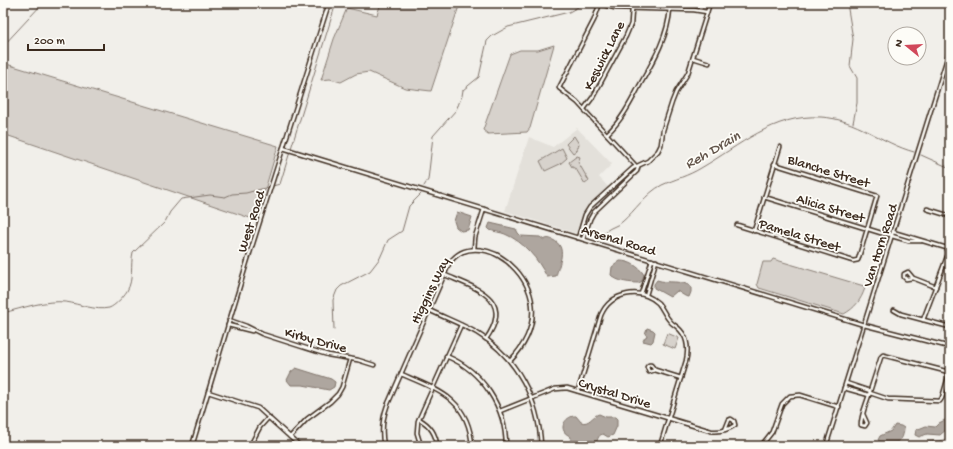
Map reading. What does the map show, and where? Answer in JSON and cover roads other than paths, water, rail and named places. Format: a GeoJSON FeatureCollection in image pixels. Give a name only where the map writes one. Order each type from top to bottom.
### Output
{"type":"FeatureCollection","features":[{"type":"Feature","properties":{"kind":"street","name":"West Road"},"geometry":{"type":"LineString","coordinates":[[192,446],[228,325],[329,3]]}},
{"type":"Feature","properties":{"kind":"street"},"geometry":{"type":"LineString","coordinates":[[578,238],[585,215],[590,207],[633,168],[638,167],[651,158],[660,148],[663,130],[675,94],[687,76],[710,3]]}},
{"type":"Feature","properties":{"kind":"street"},"geometry":{"type":"LineString","coordinates":[[638,167],[584,108],[559,88],[594,20],[600,4],[612,8],[696,10],[707,12]]}},
{"type":"Feature","properties":{"kind":"street","name":"Keswick Lane"},"geometry":{"type":"LineString","coordinates":[[584,108],[593,97],[626,36],[631,24],[632,9]]}},
{"type":"Feature","properties":{"kind":"street"},"geometry":{"type":"LineString","coordinates":[[607,134],[624,115],[657,54],[669,19],[670,9]]}},
{"type":"Feature","properties":{"kind":"street","name":"Van Horn Road"},"geometry":{"type":"LineString","coordinates":[[826,446],[950,49]]}},
{"type":"Feature","properties":{"kind":"street"},"geometry":{"type":"LineString","coordinates":[[693,58],[709,63]]}},
{"type":"Feature","properties":{"kind":"street"},"geometry":{"type":"LineString","coordinates":[[754,231],[780,147]]}},
{"type":"Feature","properties":{"kind":"street","name":"Arsenal Road"},"geometry":{"type":"LineString","coordinates":[[283,148],[864,325],[950,346]]}},
{"type":"Feature","properties":{"kind":"street","name":"Blanche Street"},"geometry":{"type":"LineString","coordinates":[[774,164],[877,196],[867,229]]}},
{"type":"Feature","properties":{"kind":"street"},"geometry":{"type":"LineString","coordinates":[[583,239],[590,217],[602,203],[637,171],[638,167]]}},
{"type":"Feature","properties":{"kind":"street"},"geometry":{"type":"LineString","coordinates":[[617,182],[621,186]]}},
{"type":"Feature","properties":{"kind":"street","name":"Alicia Street"},"geometry":{"type":"LineString","coordinates":[[764,197],[909,241],[922,241]]}},
{"type":"Feature","properties":{"kind":"street"},"geometry":{"type":"LineString","coordinates":[[599,199],[602,203]]}},
{"type":"Feature","properties":{"kind":"street"},"geometry":{"type":"LineString","coordinates":[[927,208],[950,216]]}},
{"type":"Feature","properties":{"kind":"street"},"geometry":{"type":"LineString","coordinates":[[484,209],[475,237],[474,249],[495,255],[510,264],[524,280],[531,296],[533,315],[530,331],[522,348],[510,361]]}},
{"type":"Feature","properties":{"kind":"street","name":"Pamela Street"},"geometry":{"type":"LineString","coordinates":[[737,226],[853,261],[857,261],[867,229]]}},
{"type":"Feature","properties":{"kind":"street","name":"Alicia Street"},"geometry":{"type":"LineString","coordinates":[[894,232],[950,249]]}},
{"type":"Feature","properties":{"kind":"street","name":"Higgins Way"},"geometry":{"type":"LineString","coordinates":[[384,446],[382,420],[387,406],[449,264],[455,257],[463,252],[474,249]]}},
{"type":"Feature","properties":{"kind":"street"},"geometry":{"type":"LineString","coordinates":[[923,320],[950,249]]}},
{"type":"Feature","properties":{"kind":"street"},"geometry":{"type":"LineString","coordinates":[[641,294],[652,260]]}},
{"type":"Feature","properties":{"kind":"street"},"geometry":{"type":"LineString","coordinates":[[646,296],[656,261]]}},
{"type":"Feature","properties":{"kind":"street"},"geometry":{"type":"LineString","coordinates":[[445,275],[481,291],[491,299],[496,318],[493,328],[486,339]]}},
{"type":"Feature","properties":{"kind":"street"},"geometry":{"type":"LineString","coordinates":[[913,278],[936,287]]}},
{"type":"Feature","properties":{"kind":"street"},"geometry":{"type":"LineString","coordinates":[[578,391],[604,309],[613,300],[620,296],[628,294],[641,294],[646,296],[660,306],[669,321],[680,330],[686,339],[688,347],[688,355],[660,446]]}},
{"type":"Feature","properties":{"kind":"street"},"geometry":{"type":"LineString","coordinates":[[429,310],[486,339],[510,361],[522,379],[532,399],[538,420],[541,446]]}},
{"type":"Feature","properties":{"kind":"street"},"geometry":{"type":"LineString","coordinates":[[894,310],[902,314],[950,327]]}},
{"type":"Feature","properties":{"kind":"street","name":"Kirby Drive"},"geometry":{"type":"LineString","coordinates":[[230,320],[246,326],[254,331]]}},
{"type":"Feature","properties":{"kind":"street","name":"Kirby Drive"},"geometry":{"type":"LineString","coordinates":[[228,325],[254,331],[328,355],[374,365]]}},
{"type":"Feature","properties":{"kind":"street"},"geometry":{"type":"LineString","coordinates":[[421,446],[417,433],[419,419],[461,325]]}},
{"type":"Feature","properties":{"kind":"street"},"geometry":{"type":"LineString","coordinates":[[846,383],[870,393],[888,399],[940,401],[949,376],[948,372],[883,355],[881,357],[870,393],[863,414]]}},
{"type":"Feature","properties":{"kind":"street"},"geometry":{"type":"LineString","coordinates":[[446,356],[462,364],[479,378],[491,394],[500,411],[504,427],[506,446]]}},
{"type":"Feature","properties":{"kind":"street"},"geometry":{"type":"LineString","coordinates":[[290,437],[307,419],[330,402],[338,394],[342,387],[350,359]]}},
{"type":"Feature","properties":{"kind":"street"},"geometry":{"type":"LineString","coordinates":[[655,370],[681,378]]}},
{"type":"Feature","properties":{"kind":"street"},"geometry":{"type":"LineString","coordinates":[[401,374],[447,396],[461,410],[469,426],[472,446]]}},
{"type":"Feature","properties":{"kind":"street","name":"Crystal Drive"},"geometry":{"type":"LineString","coordinates":[[500,411],[559,388],[567,388],[711,432],[725,430]]}},
{"type":"Feature","properties":{"kind":"street"},"geometry":{"type":"LineString","coordinates":[[844,388],[870,393]]}},
{"type":"Feature","properties":{"kind":"street"},"geometry":{"type":"LineString","coordinates":[[208,392],[258,408],[300,446]]}},
{"type":"Feature","properties":{"kind":"street"},"geometry":{"type":"LineString","coordinates":[[762,446],[773,430],[782,404],[785,399],[790,396],[800,394],[839,407]]}},
{"type":"Feature","properties":{"kind":"street"},"geometry":{"type":"LineString","coordinates":[[250,446],[260,427],[269,417]]}},
{"type":"Feature","properties":{"kind":"street"},"geometry":{"type":"LineString","coordinates":[[419,419],[432,429],[437,446]]}},
{"type":"Feature","properties":{"kind":"waterway"},"geometry":{"type":"LineString","coordinates":[[3,46],[43,3]]}},
{"type":"Feature","properties":{"kind":"waterway"},"geometry":{"type":"LineString","coordinates":[[3,313],[50,302],[66,302],[98,309],[109,308],[127,291],[131,277],[133,253],[165,222],[170,212],[181,199],[210,195],[225,197],[232,194],[246,193],[280,184],[336,3]]}},
{"type":"Feature","properties":{"kind":"waterway"},"geometry":{"type":"LineString","coordinates":[[424,186],[428,180],[433,136],[456,110],[463,90],[479,77],[487,41],[492,36],[508,27],[569,12],[578,7],[581,3]]}},
{"type":"Feature","properties":{"kind":"waterway"},"geometry":{"type":"LineString","coordinates":[[847,3],[853,39],[850,66],[857,78],[857,103],[853,123]]}},
{"type":"Feature","properties":{"kind":"waterway","name":"Reh Drain"},"geometry":{"type":"LineString","coordinates":[[597,239],[627,218],[656,188],[696,171],[743,141],[772,126],[788,121],[804,117],[834,119],[846,122],[914,152]]}},
{"type":"Feature","properties":{"kind":"waterway"},"geometry":{"type":"LineString","coordinates":[[921,155],[950,168]]}},
{"type":"Feature","properties":{"kind":"waterway"},"geometry":{"type":"LineString","coordinates":[[334,329],[333,300],[337,290],[341,286],[370,271],[380,258],[388,240],[402,231],[409,206],[421,194]]}},
{"type":"Feature","properties":{"kind":"waterway"},"geometry":{"type":"LineString","coordinates":[[921,446],[928,442],[943,440],[950,437]]}}]}
